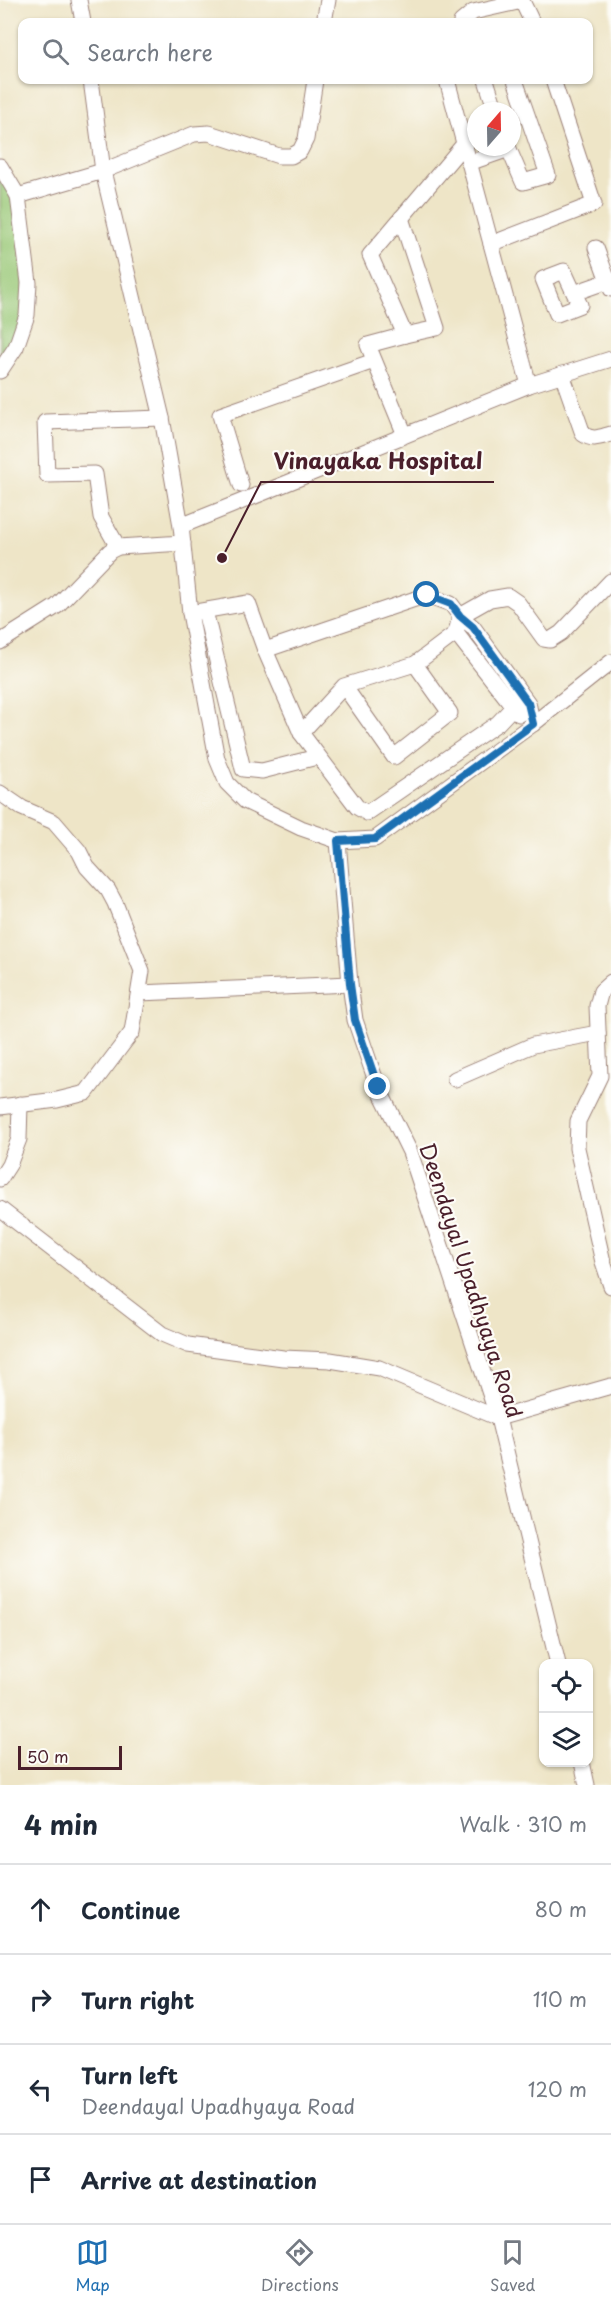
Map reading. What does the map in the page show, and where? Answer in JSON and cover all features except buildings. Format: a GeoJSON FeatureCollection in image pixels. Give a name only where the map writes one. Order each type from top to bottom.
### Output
{"type":"FeatureCollection","features":[{"type":"Feature","properties":{"kind":"street"},"geometry":{"type":"LineString","coordinates":[[79,0],[81,18]]}},
{"type":"Feature","properties":{"kind":"street"},"geometry":{"type":"LineString","coordinates":[[325,18],[328,0]]}},
{"type":"Feature","properties":{"kind":"street"},"geometry":{"type":"LineString","coordinates":[[466,18],[473,12],[522,1],[530,18]]}},
{"type":"Feature","properties":{"kind":"street"},"geometry":{"type":"LineString","coordinates":[[92,84],[104,171],[162,418],[183,543],[198,612],[243,769],[262,771],[317,757]]}},
{"type":"Feature","properties":{"kind":"street"},"geometry":{"type":"LineString","coordinates":[[18,196],[104,171],[194,134],[209,133],[279,156],[291,156],[300,151],[306,139],[314,84]]}},
{"type":"Feature","properties":{"kind":"street"},"geometry":{"type":"LineString","coordinates":[[448,84],[529,384]]}},
{"type":"Feature","properties":{"kind":"street"},"geometry":{"type":"LineString","coordinates":[[487,84],[493,102]]}},
{"type":"Feature","properties":{"kind":"street"},"geometry":{"type":"LineString","coordinates":[[512,156],[523,182],[548,175],[516,84]]}},
{"type":"Feature","properties":{"kind":"street"},"geometry":{"type":"LineString","coordinates":[[491,244],[594,204],[554,84]]}},
{"type":"Feature","properties":{"kind":"street"},"geometry":{"type":"LineString","coordinates":[[405,335],[370,255],[464,144]]}},
{"type":"Feature","properties":{"kind":"street"},"geometry":{"type":"LineString","coordinates":[[469,163],[488,156]]}},
{"type":"Feature","properties":{"kind":"street"},"geometry":{"type":"LineString","coordinates":[[0,166],[18,196],[29,283],[27,315],[16,347],[0,372]]}},
{"type":"Feature","properties":{"kind":"street"},"geometry":{"type":"LineString","coordinates":[[401,218],[437,328],[368,345],[405,435]]}},
{"type":"Feature","properties":{"kind":"street"},"geometry":{"type":"LineString","coordinates":[[574,293],[610,283],[596,248]]}},
{"type":"Feature","properties":{"kind":"street"},"geometry":{"type":"LineString","coordinates":[[181,526],[529,384],[611,359]]}},
{"type":"Feature","properties":{"kind":"street"},"geometry":{"type":"LineString","coordinates":[[242,484],[220,415],[374,361]]}},
{"type":"Feature","properties":{"kind":"street"},"geometry":{"type":"LineString","coordinates":[[562,374],[583,434],[589,439],[611,434]]}},
{"type":"Feature","properties":{"kind":"street"},"geometry":{"type":"LineString","coordinates":[[118,547],[102,517],[95,474],[47,475],[45,422],[162,418]]}},
{"type":"Feature","properties":{"kind":"street"},"geometry":{"type":"LineString","coordinates":[[0,642],[57,606],[110,550],[118,547],[183,543]]}},
{"type":"Feature","properties":{"kind":"street"},"geometry":{"type":"LineString","coordinates":[[301,733],[344,686],[415,664],[456,633],[460,616],[490,599],[508,596],[518,603],[544,639],[550,640],[561,633],[611,581]]}},
{"type":"Feature","properties":{"kind":"street"},"geometry":{"type":"LineString","coordinates":[[265,650],[427,595],[451,604],[473,627],[528,703],[533,724]]}},
{"type":"Feature","properties":{"kind":"street"},"geometry":{"type":"LineString","coordinates":[[198,612],[248,603],[265,650],[301,733],[357,807],[367,813],[498,723],[513,707]]}},
{"type":"Feature","properties":{"kind":"street"},"geometry":{"type":"LineString","coordinates":[[198,612],[217,759],[227,783],[245,801],[301,828],[338,841],[375,839],[533,724],[611,662]]}},
{"type":"Feature","properties":{"kind":"street"},"geometry":{"type":"LineString","coordinates":[[456,633],[513,707],[533,724]]}},
{"type":"Feature","properties":{"kind":"street"},"geometry":{"type":"LineString","coordinates":[[344,686],[394,757],[450,712],[415,664]]}},
{"type":"Feature","properties":{"kind":"street"},"geometry":{"type":"LineString","coordinates":[[0,793],[22,808],[54,822],[79,851],[87,867],[108,890],[142,971],[132,1032],[86,1093],[57,1100],[0,1107]]}},
{"type":"Feature","properties":{"kind":"street","name":"Deendayal Upadhyaya Road"},"geometry":{"type":"LineString","coordinates":[[338,841],[355,1020],[378,1087],[410,1152],[498,1418],[557,1659]]}},
{"type":"Feature","properties":{"kind":"street"},"geometry":{"type":"LineString","coordinates":[[611,982],[601,991],[597,1006],[600,1076],[578,1121],[578,1148],[603,1262],[611,1286]]}},
{"type":"Feature","properties":{"kind":"street"},"geometry":{"type":"LineString","coordinates":[[139,993],[350,984]]}},
{"type":"Feature","properties":{"kind":"street"},"geometry":{"type":"LineString","coordinates":[[455,1079],[533,1045],[598,1033]]}},
{"type":"Feature","properties":{"kind":"street"},"geometry":{"type":"LineString","coordinates":[[0,1179],[9,1165],[19,1139],[21,1104]]}},
{"type":"Feature","properties":{"kind":"street"},"geometry":{"type":"LineString","coordinates":[[0,1209],[162,1334],[188,1345],[283,1358],[330,1360],[379,1368],[498,1418],[611,1386]]}},
{"type":"Feature","properties":{"kind":"street"},"geometry":{"type":"LineString","coordinates":[[583,1767],[587,1785]]}},
{"type":"Feature","properties":{"kind":"green space"},"geometry":{"type":"Polygon","coordinates":[[[0,170],[18,196],[27,315],[0,371],[0,170]]]}},
{"type":"Feature","properties":{"kind":"place","name":"Vinayaka Hospital"},"geometry":{"type":"Point","coordinates":[222,558]}},
{"type":"Feature","properties":{"kind":"route"},"geometry":{"type":"LineString","coordinates":[[378,1087],[355,1020],[338,841],[375,839],[533,724],[528,703],[473,627],[451,604],[427,595]]}}]}
